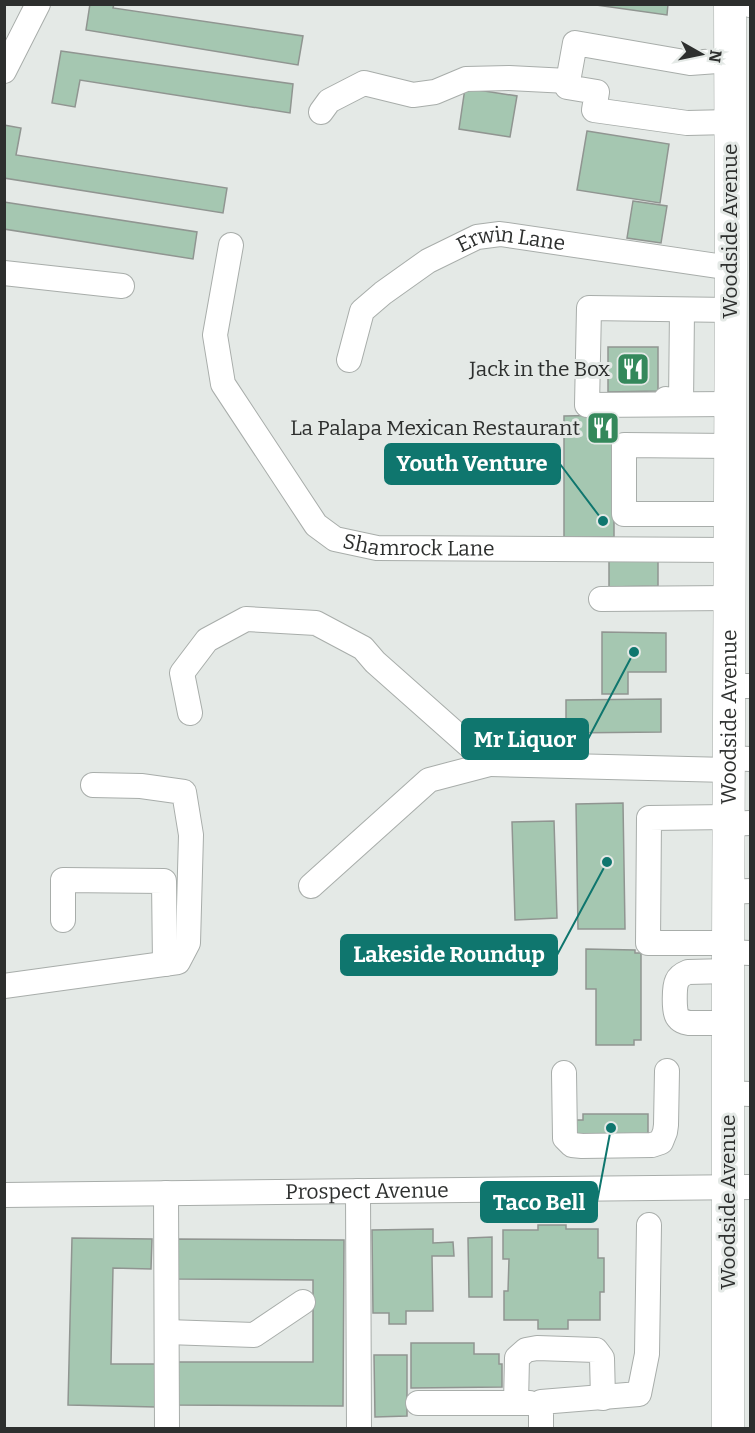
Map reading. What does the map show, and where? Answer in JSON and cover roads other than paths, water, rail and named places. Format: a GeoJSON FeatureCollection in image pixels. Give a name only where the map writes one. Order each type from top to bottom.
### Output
{"type":"FeatureCollection","features":[{"type":"Feature","properties":{"kind":"main road","name":"Woodside Avenue"},"geometry":{"type":"LineString","coordinates":[[728,1428],[739,1187],[739,1094],[728,1023],[739,892],[736,762],[740,686],[740,632],[730,598],[730,550],[737,499],[730,446],[737,400],[740,342],[730,310],[731,268],[740,228],[740,166],[737,102],[731,60],[730,4]]}},
{"type":"Feature","properties":{"kind":"street"},"geometry":{"type":"LineString","coordinates":[[4,71],[38,4]]}},
{"type":"Feature","properties":{"kind":"street"},"geometry":{"type":"LineString","coordinates":[[731,60],[690,63],[575,43],[567,87],[597,92],[594,110],[687,123],[737,102]]}},
{"type":"Feature","properties":{"kind":"street"},"geometry":{"type":"LineString","coordinates":[[321,112],[329,101],[364,83],[413,95],[435,92],[466,80],[509,78],[568,81]]}},
{"type":"Feature","properties":{"kind":"street","name":"Erwin Lane"},"geometry":{"type":"LineString","coordinates":[[349,360],[362,311],[428,261],[477,237],[500,234],[731,268]]}},
{"type":"Feature","properties":{"kind":"street","name":"Shamrock Lane"},"geometry":{"type":"LineString","coordinates":[[231,245],[214,335],[223,384],[316,525],[335,539],[377,548],[730,550]]}},
{"type":"Feature","properties":{"kind":"street"},"geometry":{"type":"LineString","coordinates":[[4,273],[122,286]]}},
{"type":"Feature","properties":{"kind":"street"},"geometry":{"type":"LineString","coordinates":[[730,310],[589,308],[587,405],[681,404],[737,400]]}},
{"type":"Feature","properties":{"kind":"street"},"geometry":{"type":"LineString","coordinates":[[681,404],[682,310]]}},
{"type":"Feature","properties":{"kind":"street"},"geometry":{"type":"LineString","coordinates":[[730,446],[624,445],[624,514],[737,499]]}},
{"type":"Feature","properties":{"kind":"street"},"geometry":{"type":"LineString","coordinates":[[601,599],[730,598]]}},
{"type":"Feature","properties":{"kind":"street"},"geometry":{"type":"LineString","coordinates":[[190,713],[182,673],[207,640],[246,620],[316,623],[363,648],[375,662],[490,764]]}},
{"type":"Feature","properties":{"kind":"street"},"geometry":{"type":"LineString","coordinates":[[310,886],[429,780],[490,764],[736,762]]}},
{"type":"Feature","properties":{"kind":"street"},"geometry":{"type":"LineString","coordinates":[[4,986],[178,962],[188,943],[191,835],[184,792],[141,786],[93,785]]}},
{"type":"Feature","properties":{"kind":"street"},"geometry":{"type":"LineString","coordinates":[[734,955],[648,943],[649,818],[736,821]]}},
{"type":"Feature","properties":{"kind":"street"},"geometry":{"type":"LineString","coordinates":[[63,920],[63,880],[164,881],[165,964]]}},
{"type":"Feature","properties":{"kind":"street"},"geometry":{"type":"LineString","coordinates":[[728,1023],[683,1022],[676,1013],[676,987],[677,980],[682,975],[734,955]]}},
{"type":"Feature","properties":{"kind":"street"},"geometry":{"type":"LineString","coordinates":[[564,1073],[564,1130],[565,1138],[572,1144],[576,1146],[652,1145],[661,1142],[665,1132],[667,1071]]}},
{"type":"Feature","properties":{"kind":"street","name":"Prospect Avenue"},"geometry":{"type":"LineString","coordinates":[[4,1195],[739,1187]]}},
{"type":"Feature","properties":{"kind":"street"},"geometry":{"type":"LineString","coordinates":[[358,1191],[359,1428]]}},
{"type":"Feature","properties":{"kind":"street"},"geometry":{"type":"LineString","coordinates":[[166,1193],[167,1428]]}},
{"type":"Feature","properties":{"kind":"street"},"geometry":{"type":"LineString","coordinates":[[418,1403],[541,1402],[639,1394],[647,1354],[649,1225]]}},
{"type":"Feature","properties":{"kind":"street"},"geometry":{"type":"LineString","coordinates":[[167,1332],[254,1335],[303,1302]]}},
{"type":"Feature","properties":{"kind":"street"},"geometry":{"type":"LineString","coordinates":[[516,1402],[517,1358],[526,1350],[537,1348],[596,1350],[602,1358],[603,1398]]}},
{"type":"Feature","properties":{"kind":"street"},"geometry":{"type":"LineString","coordinates":[[541,1402],[541,1428]]}},
{"type":"Feature","properties":{"kind":"place","name":"Jack in the Box"},"geometry":{"type":"Point","coordinates":[633,369]}},
{"type":"Feature","properties":{"kind":"place","name":"La Palapa Mexican Restaurant"},"geometry":{"type":"Point","coordinates":[603,428]}},
{"type":"Feature","properties":{"kind":"place","name":"Youth Venture"},"geometry":{"type":"Point","coordinates":[603,521]}},
{"type":"Feature","properties":{"kind":"place","name":"Mr Liquor"},"geometry":{"type":"Point","coordinates":[634,652]}},
{"type":"Feature","properties":{"kind":"place","name":"Lakeside Roundup"},"geometry":{"type":"Point","coordinates":[607,862]}},
{"type":"Feature","properties":{"kind":"place","name":"Taco Bell"},"geometry":{"type":"Point","coordinates":[611,1128]}}]}
